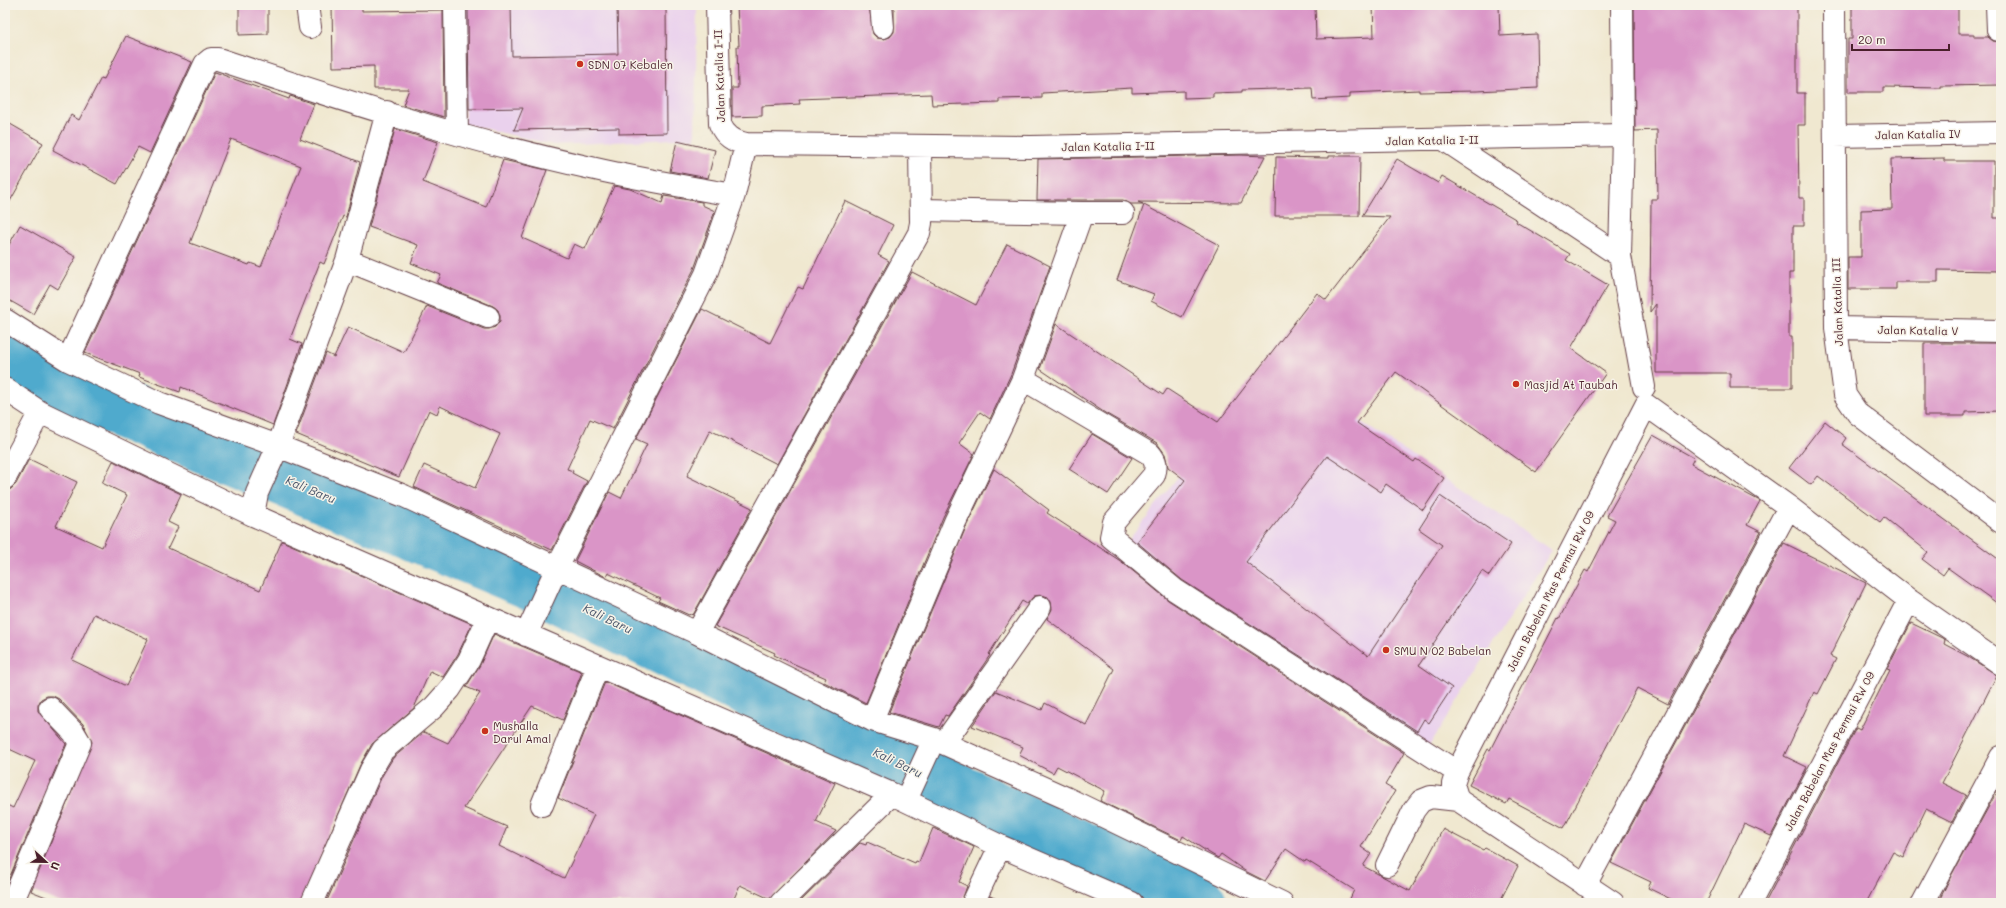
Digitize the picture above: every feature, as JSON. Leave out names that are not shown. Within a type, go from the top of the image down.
[{"type":"street","points":[[307,5],[310,27]]},
{"type":"street","points":[[455,5],[458,134]]},
{"type":"street","name":"Jalan Katalia I-II","points":[[717,5],[720,124],[722,131],[731,139],[746,144],[1031,147],[1445,140],[1623,135]]},
{"type":"street","points":[[881,5],[883,27]]},
{"type":"street","points":[[1622,5],[1623,135],[1620,256],[1644,387]]},
{"type":"street","name":"Jalan Katalia III","points":[[1834,5],[1836,328],[1845,395],[1858,414],[2001,522]]},
{"type":"street","points":[[1997,5],[1998,30]]},
{"type":"street","points":[[68,360],[208,61],[211,59],[218,59],[310,90],[458,134],[590,168],[734,195]]},
{"type":"street","points":[[253,515],[257,493],[278,448],[346,260],[387,112]]},
{"type":"street","name":"Jalan Katalia IV","points":[[1835,136],[2001,132]]},
{"type":"street","points":[[1445,140],[1620,256]]},
{"type":"street","points":[[526,635],[556,570],[706,274],[734,195],[746,144]]},
{"type":"street","points":[[697,633],[919,233],[921,210],[920,146]]},
{"type":"street","points":[[921,210],[1082,213],[1123,212]]},
{"type":"street","points":[[872,720],[955,522],[1023,379],[1082,213]]},
{"type":"street","points":[[346,260],[488,316]]},
{"type":"street","points":[[5,320],[68,360],[159,403],[404,496],[556,570],[697,633],[872,720],[936,743],[1066,798],[1282,903]]},
{"type":"street","name":"Jalan Katalia V","points":[[1836,328],[2001,331]]},
{"type":"street","points":[[1023,379],[1150,454],[1155,460],[1156,466],[1154,475],[1114,522],[1111,536],[1175,590],[1457,772]]},
{"type":"street","points":[[5,389],[40,412],[253,515],[901,797],[1000,846],[1132,903]]},
{"type":"street","name":"Jalan Babelan Mas Permai RW 09","points":[[1458,800],[1453,784],[1457,772],[1646,405],[1789,507],[1909,600],[2001,664]]},
{"type":"street","points":[[5,478],[40,412]]},
{"type":"street","points":[[1585,885],[1789,507]]},
{"type":"street","name":"Jalan Babelan Mas Permai RW 09","points":[[1750,903],[1909,600]]},
{"type":"street","points":[[781,903],[901,797],[936,743],[1040,607]]},
{"type":"street","points":[[312,903],[371,770],[383,750],[434,707],[450,689],[469,660],[488,618]]},
{"type":"street","points":[[542,805],[598,666]]},
{"type":"street","points":[[12,903],[80,743],[74,733],[50,708]]},
{"type":"street","points":[[1923,903],[2001,757]]},
{"type":"street","points":[[1386,865],[1414,810],[1421,801],[1431,797],[1458,800],[1613,903]]},
{"type":"street","points":[[973,903],[1000,846]]},
{"type":"shaded area","name":"SDN 07 Kebalen","points":[[461,5],[697,5],[695,138],[554,145],[465,124]]},
{"type":"shaded area","name":"SMU N 02 Babelan","points":[[1269,360],[1552,550],[1426,751],[1128,541]]},
{"type":"building","points":[[239,5],[268,5],[268,34],[239,35]]},
{"type":"building","points":[[332,5],[362,5],[362,11],[443,10],[444,117],[403,105],[409,89],[374,89],[374,66],[333,67]]},
{"type":"building","points":[[468,5],[511,5],[512,56],[618,54],[617,5],[666,5],[667,133],[619,134],[619,128],[514,130],[523,108],[469,109]]},
{"type":"building","points":[[737,5],[869,5],[873,34],[877,38],[884,39],[890,37],[894,32],[894,5],[1315,5],[1316,39],[1374,37],[1373,5],[1499,5],[1500,36],[1537,34],[1538,88],[1477,91],[1419,92],[1419,90],[1350,93],[1350,98],[1313,100],[1312,88],[1242,90],[1242,92],[1213,93],[1213,97],[1184,98],[1184,91],[1132,93],[1132,88],[1042,93],[1042,98],[999,99],[999,103],[932,105],[931,94],[799,99],[800,104],[762,106],[762,116],[732,117],[732,88],[738,88],[737,46],[739,46]]},
{"type":"building","points":[[1634,5],[1797,5],[1797,93],[1805,93],[1805,125],[1798,125],[1799,198],[1804,198],[1804,226],[1793,226],[1793,273],[1789,273],[1789,337],[1792,337],[1792,388],[1730,388],[1730,373],[1656,373],[1656,304],[1650,312],[1651,199],[1658,199],[1657,130],[1635,131]]},
{"type":"building","points":[[1852,5],[1958,5],[1958,34],[1974,34],[1974,37],[1988,37],[1993,41],[2001,42],[2001,85],[1941,86],[1941,88],[1883,87],[1883,92],[1848,92],[1848,39],[1852,39]]},
{"type":"building","points":[[126,36],[192,62],[150,153],[138,147],[117,184],[53,150],[71,115],[79,120],[101,78],[104,79]]},
{"type":"building","points":[[215,72],[289,99],[290,96],[314,104],[300,139],[360,162],[346,217],[343,216],[324,264],[320,262],[290,339],[302,344],[273,425],[181,387],[180,392],[139,377],[140,374],[85,353]],"holes":[[[231,139],[301,166],[261,267],[250,263],[249,265],[190,243]]]},
{"type":"building","points":[[5,121],[43,143],[5,210]]},
{"type":"building","points":[[395,129],[438,142],[423,182],[486,207],[503,160],[547,170],[522,238],[567,258],[574,244],[585,249],[614,186],[630,189],[662,203],[664,196],[702,202],[702,205],[715,211],[694,269],[613,429],[590,419],[567,469],[573,471],[572,473],[587,481],[552,550],[414,487],[424,465],[475,488],[500,434],[440,406],[437,414],[429,410],[399,477],[296,434],[326,353],[334,357],[348,327],[404,352],[427,306],[484,329],[495,327],[500,321],[498,310],[493,306],[437,283],[441,275],[411,263],[418,245],[369,227]]},
{"type":"building","points":[[677,141],[715,150],[708,178],[670,171]]},
{"type":"building","points":[[1241,155],[1265,156],[1241,203],[1138,202],[1143,204],[1131,204],[1123,200],[1037,200],[1038,159]]},
{"type":"building","points":[[1329,156],[1360,156],[1359,216],[1275,216],[1276,157],[1329,158]]},
{"type":"building","points":[[1944,158],[1944,161],[1994,161],[1994,218],[2001,218],[2001,271],[1938,270],[1938,282],[1896,282],[1896,289],[1848,289],[1848,257],[1861,257],[1861,210],[1892,209],[1891,159]]},
{"type":"building","points":[[1397,159],[1438,183],[1442,176],[1517,220],[1516,222],[1570,254],[1566,260],[1608,285],[1571,348],[1606,373],[1536,472],[1396,372],[1357,423],[1414,462],[1416,459],[1444,478],[1423,510],[1386,484],[1381,492],[1327,456],[1246,562],[1368,656],[1442,545],[1419,529],[1440,496],[1511,544],[1489,576],[1482,571],[1419,665],[1452,688],[1429,723],[1424,719],[1417,731],[1182,580],[1137,542],[1185,480],[1168,467],[1165,454],[1157,443],[1105,413],[1040,369],[1056,324],[1163,395],[1167,389],[1218,422],[1317,293],[1326,300],[1390,217],[1362,216]]},
{"type":"building","points":[[845,201],[893,225],[878,255],[889,261],[777,464],[710,430],[687,476],[752,508],[693,615],[689,615],[658,601],[660,598],[608,573],[606,577],[575,561],[609,492],[621,498],[647,444],[636,439],[702,309],[770,343],[798,287],[803,289]]},
{"type":"building","points":[[1144,205],[1219,245],[1182,317],[1151,301],[1154,294],[1117,280]]},
{"type":"building","points":[[20,225],[76,257],[58,289],[50,284],[33,314],[5,298],[5,252]]},
{"type":"building","points":[[1007,244],[1050,266],[1011,374],[990,419],[980,412],[959,443],[974,454],[943,517],[866,703],[824,682],[826,678],[774,655],[775,653],[715,626],[912,272],[976,305]]},
{"type":"building","points":[[1924,343],[2001,343],[2001,411],[1965,412],[1965,416],[1924,416]]},
{"type":"building","points":[[1825,421],[1846,438],[1842,444],[2001,561],[2001,606],[1948,568],[1943,575],[1922,559],[1928,552],[1884,517],[1880,522],[1818,476],[1811,485],[1789,468]]},
{"type":"building","points":[[1092,434],[1132,458],[1108,494],[1069,469]]},
{"type":"building","points":[[1653,435],[1694,458],[1691,464],[1760,501],[1747,525],[1761,532],[1668,704],[1637,688],[1564,828],[1509,799],[1506,804],[1469,785],[1488,749],[1490,750],[1558,618],[1559,619],[1585,570],[1588,572],[1615,520],[1607,516]]},
{"type":"building","points":[[29,459],[77,482],[56,526],[102,547],[127,495],[102,483],[113,461],[181,494],[168,522],[178,527],[168,548],[260,590],[282,541],[472,624],[458,654],[443,677],[430,671],[414,708],[372,744],[360,765],[300,903],[61,903],[31,891],[92,742],[83,724],[59,699],[53,696],[47,696],[41,699],[38,705],[38,711],[66,744],[8,881],[5,880],[5,804],[13,808],[35,761],[5,747],[5,491],[11,489],[16,484]],"holes":[[[94,614],[148,639],[126,686],[72,660]]]},
{"type":"building","points":[[994,469],[1049,510],[1047,513],[1122,562],[1168,600],[1404,753],[1385,785],[1395,791],[1361,847],[1371,854],[1363,866],[1410,891],[1443,829],[1483,850],[1485,848],[1518,866],[1499,903],[1348,903],[1354,890],[1306,860],[1305,862],[1286,849],[1265,881],[1245,871],[1221,854],[1218,858],[1183,836],[1181,840],[1100,801],[1105,791],[1057,766],[1053,773],[1019,755],[1023,747],[972,726],[996,691],[1042,710],[1045,703],[1086,725],[1114,669],[1047,619],[1052,609],[1051,602],[1048,597],[1042,595],[1034,596],[1027,604],[1022,601],[989,654],[990,655],[948,716],[945,715],[939,727],[889,712],[966,527]]},
{"type":"building","points":[[1784,543],[1866,583],[1830,656],[1836,659],[1818,694],[1814,692],[1784,756],[1807,767],[1771,836],[1744,824],[1706,903],[1679,903],[1648,888],[1651,882],[1611,863]]},
{"type":"building","points":[[1911,623],[1942,638],[1945,640],[1944,644],[1967,656],[1997,675],[1942,783],[1966,795],[1952,822],[1926,809],[1903,857],[1893,852],[1866,903],[1765,903],[1856,728],[1860,730],[1890,670],[1887,669]]},
{"type":"building","points":[[494,634],[582,672],[563,720],[532,706],[464,808],[507,827],[499,846],[564,878],[594,815],[558,798],[605,682],[835,783],[816,822],[836,831],[770,899],[740,885],[732,903],[326,903],[382,776],[393,758],[424,732],[448,743],[480,693],[466,687],[480,665]]},
{"type":"building","points":[[2001,784],[2001,903],[1938,903],[1951,876]]},
{"type":"building","points":[[933,828],[974,847],[959,882],[967,886],[961,903],[799,903],[860,843],[866,845],[867,842],[915,863],[916,861],[919,862]]},
{"type":"building","points":[[990,896],[1006,903],[987,903]]},
{"type":"waterway","name":"Kali Baru","points":[[5,361],[534,582],[984,805],[1198,903]]},
{"type":"place","name":"SDN 07 Kebalen","points":[[580,64]]},
{"type":"place","name":"Masjid At Taubah","points":[[1516,384]]},
{"type":"place","name":"SMU N 02 Babelan","points":[[1386,650]]},
{"type":"place","name":"Mushalla Darul Amal","points":[[485,731]]}]
